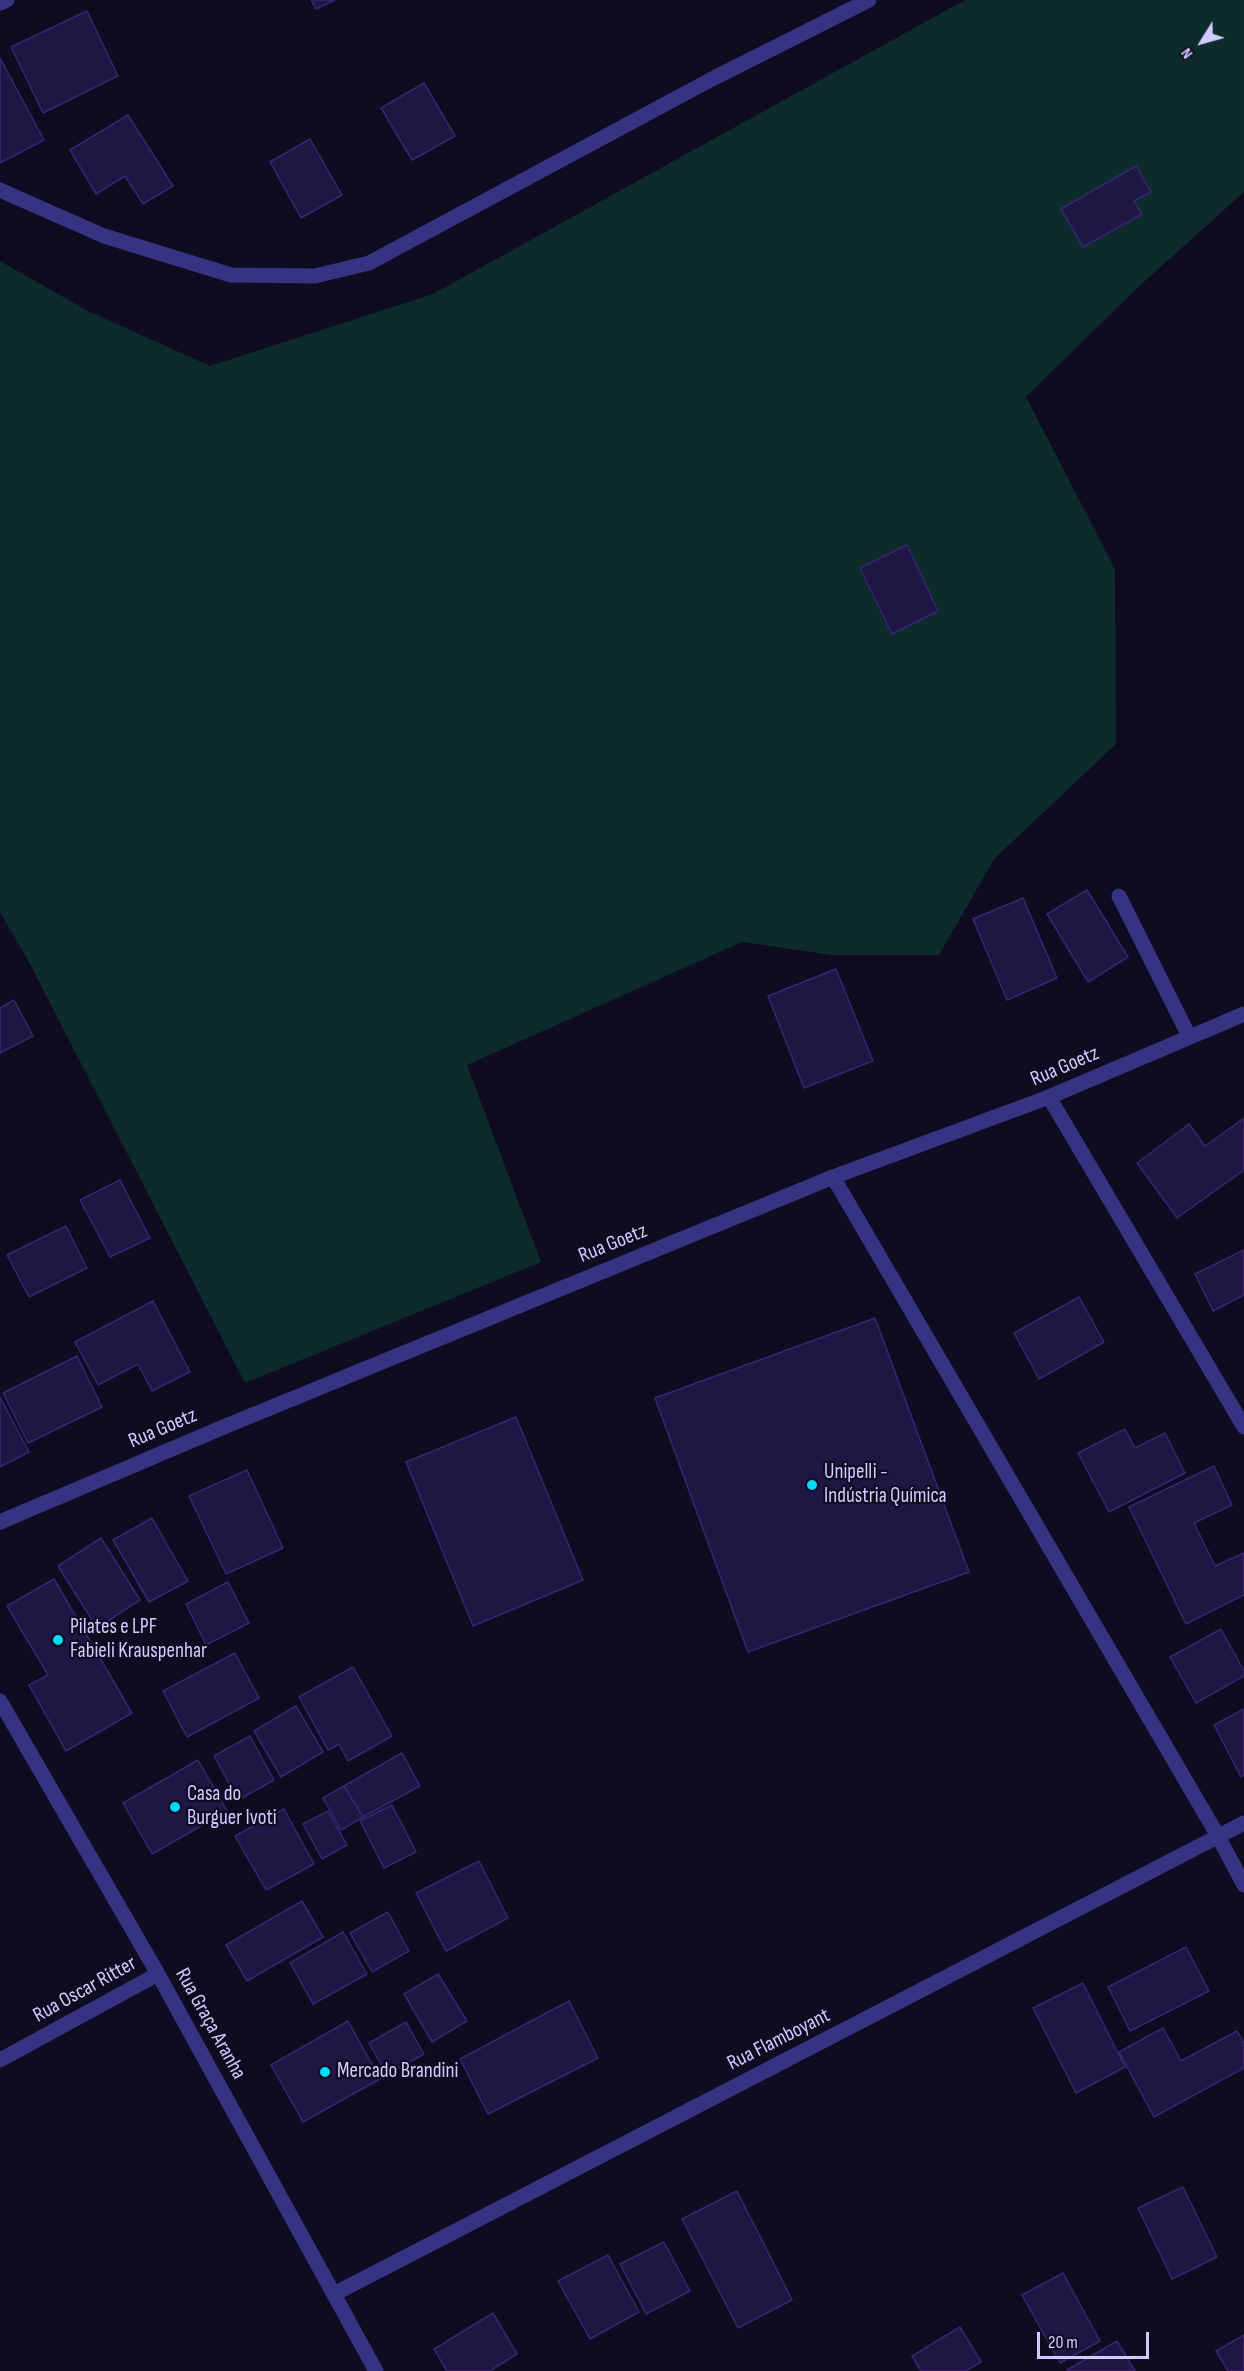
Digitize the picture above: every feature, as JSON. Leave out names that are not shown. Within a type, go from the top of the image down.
[{"type":"street","points":[[0,3],[6,0]]},
{"type":"street","points":[[0,190],[104,236],[231,275],[315,276],[369,263],[711,79],[869,0]]},
{"type":"street","points":[[1119,896],[1189,1036]]},
{"type":"street","name":"Rua Goetz","points":[[0,1522],[226,1426],[833,1177],[1049,1097],[1244,1014]]},
{"type":"street","points":[[1049,1097],[1244,1427]]},
{"type":"street","points":[[833,1177],[1218,1836],[1244,1885]]},
{"type":"street","name":"Rua Graça Aranha","points":[[0,1701],[158,1974],[376,2371]]},
{"type":"street","name":"Rua Flamboyant","points":[[334,2294],[1244,1822]]},
{"type":"street","name":"Rua Oscar Ritter","points":[[0,2060],[158,1974]]},
{"type":"green space","points":[[965,0],[1244,0],[1244,192],[1135,290],[1026,397],[1115,569],[1116,744],[994,859],[939,955],[832,955],[742,942],[467,1065],[541,1262],[245,1383],[30,964],[0,912],[0,261],[88,311],[210,366],[433,294]]},
{"type":"building","points":[[311,0],[335,0],[316,9]]},
{"type":"building","points":[[87,11],[118,76],[43,113],[11,47]]},
{"type":"building","points":[[0,58],[44,140],[0,163]]},
{"type":"building","points":[[424,83],[455,136],[412,160],[381,108]]},
{"type":"building","points":[[128,115],[173,186],[143,204],[125,176],[96,194],[70,150]]},
{"type":"building","points":[[310,139],[342,195],[301,218],[270,162]]},
{"type":"building","points":[[1136,166],[1151,192],[1134,201],[1142,214],[1083,247],[1061,209]]},
{"type":"building","points":[[907,545],[938,611],[892,634],[860,568]]},
{"type":"building","points":[[1087,890],[1128,957],[1088,982],[1047,914]]},
{"type":"building","points":[[1023,898],[1057,978],[1007,1000],[973,919]]},
{"type":"building","points":[[836,969],[873,1061],[804,1088],[768,996]]},
{"type":"building","points":[[14,1000],[33,1036],[0,1053],[0,1008]]},
{"type":"building","points":[[1244,1118],[1244,1170],[1177,1218],[1137,1163],[1189,1124],[1205,1146]]},
{"type":"building","points":[[120,1180],[150,1238],[110,1257],[80,1200]]},
{"type":"building","points":[[66,1226],[87,1268],[29,1297],[7,1255]]},
{"type":"building","points":[[1244,1250],[1244,1295],[1213,1311],[1195,1274]]},
{"type":"building","points":[[1079,1297],[1104,1342],[1039,1379],[1014,1333]]},
{"type":"building","points":[[153,1301],[190,1372],[152,1391],[138,1364],[98,1385],[75,1342]]},
{"type":"building","name":"Unipelli - Indústria Química","points":[[875,1318],[969,1572],[748,1652],[655,1398]]},
{"type":"building","points":[[77,1356],[102,1407],[28,1443],[3,1393]]},
{"type":"building","points":[[0,1397],[29,1452],[0,1467]]},
{"type":"building","points":[[516,1417],[583,1580],[473,1626],[406,1462]]},
{"type":"building","points":[[1125,1429],[1135,1448],[1165,1433],[1185,1473],[1109,1512],[1078,1453]]},
{"type":"building","points":[[1214,1466],[1232,1505],[1194,1523],[1215,1566],[1244,1553],[1244,1595],[1186,1624],[1129,1507]]},
{"type":"building","points":[[247,1470],[283,1548],[226,1574],[189,1496]]},
{"type":"building","points":[[152,1518],[188,1581],[149,1602],[113,1540]]},
{"type":"building","points":[[101,1538],[140,1600],[97,1628],[58,1566]]},
{"type":"building","name":"Pilates e LPF Fabieli Krauspenhar","points":[[54,1579],[132,1713],[66,1751],[29,1685],[48,1675],[7,1606]]},
{"type":"building","points":[[228,1582],[249,1623],[206,1645],[186,1604]]},
{"type":"building","points":[[1221,1629],[1244,1671],[1244,1676],[1196,1703],[1170,1657]]},
{"type":"building","points":[[235,1653],[259,1698],[187,1737],[163,1691]]},
{"type":"building","points":[[353,1667],[392,1736],[348,1761],[339,1744],[328,1750],[299,1697]]},
{"type":"building","points":[[296,1706],[323,1752],[281,1777],[254,1731]]},
{"type":"building","points":[[1244,1709],[1244,1775],[1241,1777],[1214,1725]]},
{"type":"building","points":[[250,1736],[274,1780],[238,1800],[214,1756]]},
{"type":"building","points":[[402,1753],[420,1786],[363,1817],[344,1786]]},
{"type":"building","name":"Casa do Burguer Ivoti","points":[[198,1760],[227,1811],[152,1854],[123,1803]]},
{"type":"building","points":[[344,1786],[363,1817],[341,1830],[323,1798]]},
{"type":"building","points":[[392,1805],[416,1852],[384,1868],[360,1821]]},
{"type":"building","points":[[284,1809],[314,1864],[266,1890],[235,1836]]},
{"type":"building","points":[[328,1811],[347,1845],[322,1859],[303,1824]]},
{"type":"building","points":[[479,1861],[508,1918],[446,1951],[416,1893]]},
{"type":"building","points":[[302,1901],[323,1937],[247,1981],[226,1945]]},
{"type":"building","points":[[388,1912],[409,1951],[372,1972],[350,1933]]},
{"type":"building","points":[[343,1932],[367,1974],[313,2004],[290,1963]]},
{"type":"building","points":[[1186,1947],[1209,1991],[1130,2031],[1108,1987]]},
{"type":"building","points":[[438,1974],[467,2021],[432,2042],[404,1994]]},
{"type":"building","points":[[1083,1983],[1125,2067],[1076,2093],[1033,2008]]},
{"type":"building","points":[[569,2001],[598,2058],[488,2114],[460,2059]]},
{"type":"building","name":"Mercado Brandini","points":[[348,2021],[380,2079],[303,2122],[271,2065]]},
{"type":"building","points":[[406,2022],[424,2054],[387,2075],[369,2043]]},
{"type":"building","points":[[1163,2028],[1181,2061],[1237,2031],[1244,2043],[1244,2068],[1154,2117],[1119,2052]]},
{"type":"building","points":[[1183,2187],[1217,2257],[1172,2279],[1138,2208]]},
{"type":"building","points":[[737,2191],[792,2300],[738,2328],[682,2219]]},
{"type":"building","points":[[664,2242],[690,2291],[646,2314],[620,2264]]},
{"type":"building","points":[[608,2255],[639,2312],[590,2339],[558,2281]]},
{"type":"building","points":[[1063,2273],[1100,2341],[1060,2363],[1022,2295]]},
{"type":"building","points":[[493,2313],[517,2354],[490,2371],[447,2371],[434,2349]]},
{"type":"building","points":[[960,2327],[981,2362],[966,2371],[921,2371],[912,2356]]},
{"type":"building","points":[[1244,2335],[1244,2371],[1228,2371],[1216,2351]]},
{"type":"building","points":[[1117,2341],[1135,2371],[1067,2371],[1067,2370]]},
{"type":"place","name":"Unipelli - Indústria Química","points":[[812,1485]]},
{"type":"place","name":"Pilates e LPF Fabieli Krauspenhar","points":[[58,1640]]},
{"type":"place","name":"Casa do Burguer Ivoti","points":[[175,1807]]},
{"type":"place","name":"Mercado Brandini","points":[[325,2072]]}]
